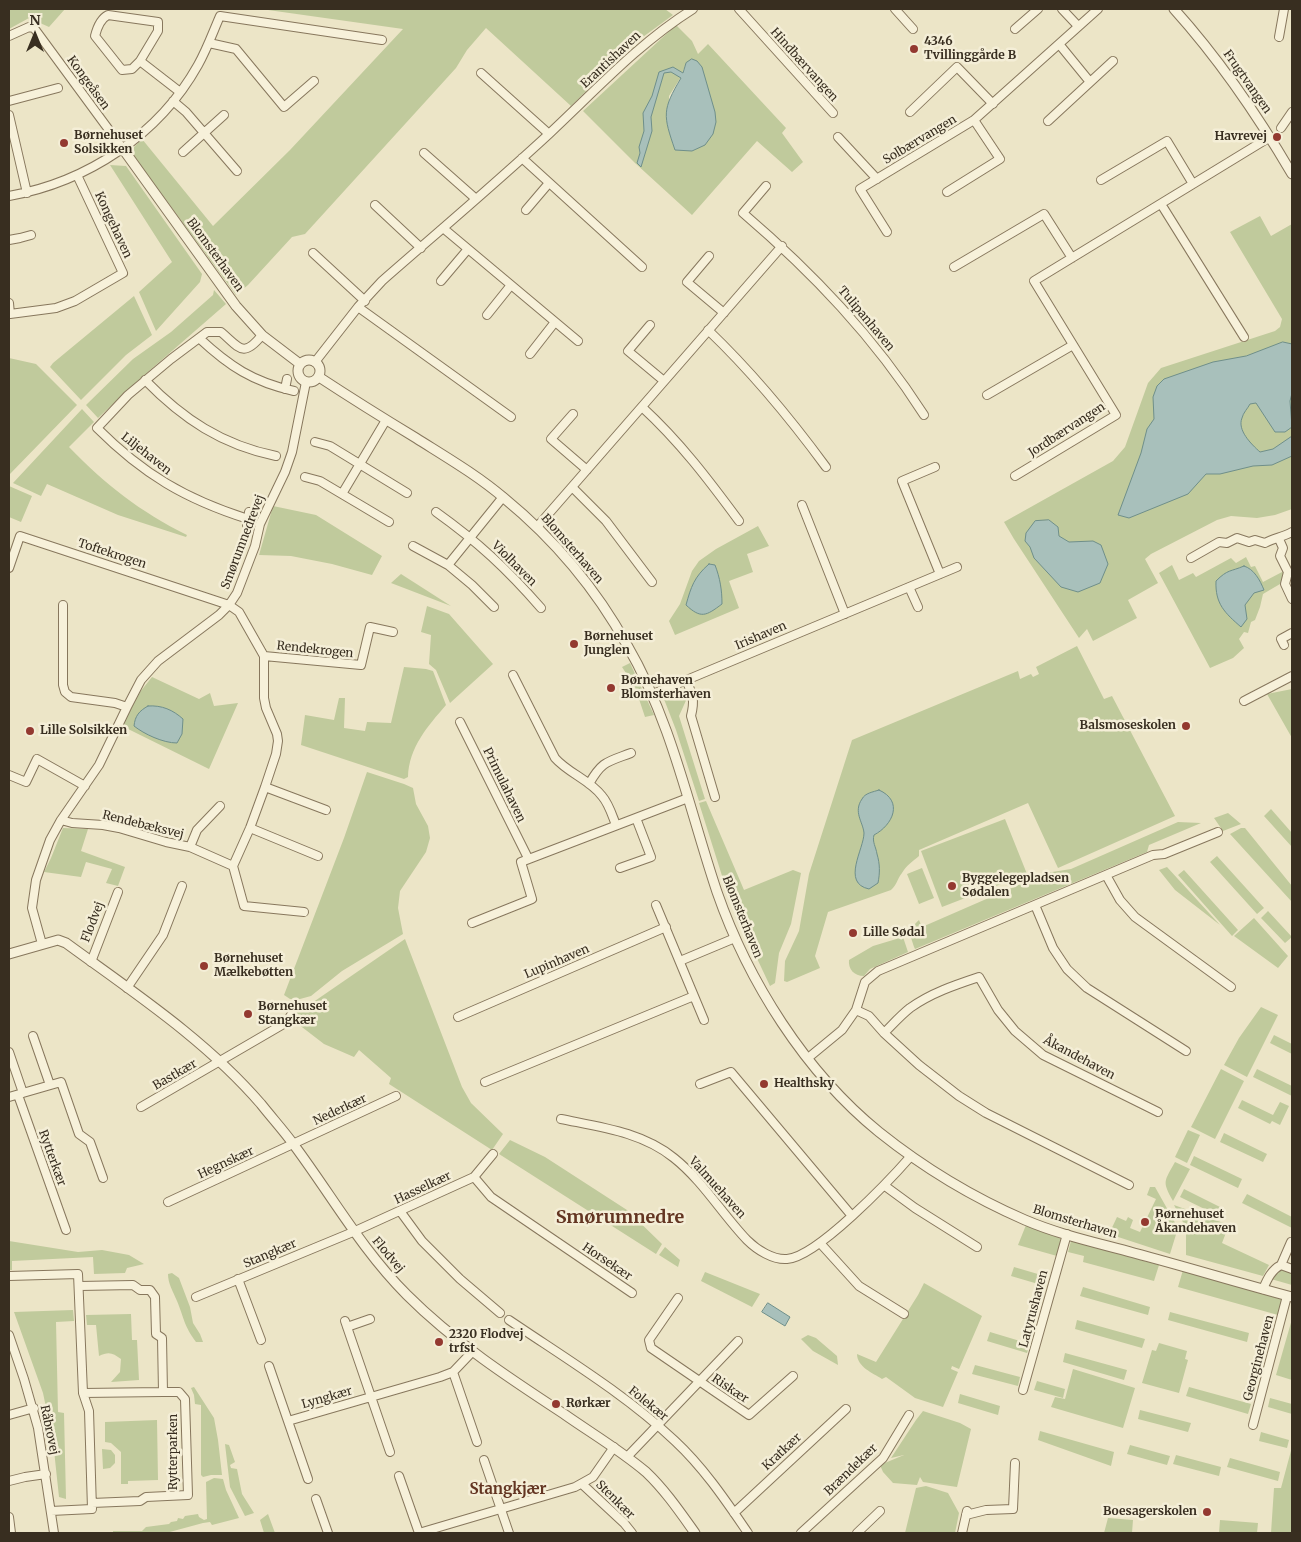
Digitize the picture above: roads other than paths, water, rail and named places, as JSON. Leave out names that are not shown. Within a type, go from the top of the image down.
[{"type":"street","name":"Erantishaven","points":[[316,362],[358,307],[382,281],[422,248],[549,134],[642,46],[693,9]]},
{"type":"street","name":"Hindbærvangen","points":[[739,9],[833,113]]},
{"type":"street","points":[[895,9],[913,29]]},
{"type":"street","points":[[1015,29],[1038,9]]},
{"type":"street","points":[[1062,9],[1078,26]]},
{"type":"street","name":"Solbærvangen","points":[[887,232],[860,189],[974,120],[1098,9]]},
{"type":"street","name":"Frugtvangen","points":[[1174,9],[1221,67],[1270,138],[1292,174]]},
{"type":"street","points":[[1279,36],[1284,9]]},
{"type":"street","points":[[108,15],[158,22],[158,31],[140,61],[132,69],[122,70],[95,36],[96,28],[104,17],[108,15]]},
{"type":"street","points":[[9,196],[26,193],[78,175],[123,149],[159,118],[180,92],[198,66],[220,16],[382,40]]},
{"type":"street","name":"Kongeåsen","points":[[9,36],[29,27],[34,28],[123,149]]},
{"type":"street","points":[[209,43],[236,49],[284,107],[314,81]]},
{"type":"street","points":[[1059,44],[1090,82]]},
{"type":"street","points":[[140,61],[180,92]]},
{"type":"street","points":[[1048,121],[1112,62]]},
{"type":"street","points":[[910,112],[957,67],[993,104]]},
{"type":"street","points":[[481,73],[549,134]]},
{"type":"street","points":[[9,100],[58,88]]},
{"type":"street","points":[[173,101],[186,112],[237,171]]},
{"type":"street","points":[[1281,128],[1292,112]]},
{"type":"street","points":[[9,115],[26,193]]},
{"type":"street","points":[[183,152],[224,115]]},
{"type":"street","name":"Solbærvangen","points":[[947,192],[1000,159],[974,120]]},
{"type":"street","name":"Solbærvangen","points":[[838,137],[877,179]]},
{"type":"street","name":"Jordbærvangen","points":[[1015,476],[1116,415],[1034,281],[1270,138]]},
{"type":"street","points":[[1101,180],[1167,140],[1193,184]]},
{"type":"street","name":"Blomsterhaven","points":[[123,149],[236,306],[262,335],[300,364]]},
{"type":"street","points":[[424,153],[476,199]]},
{"type":"street","points":[[522,158],[642,267]]},
{"type":"street","name":"Kongehaven","points":[[9,303],[10,314],[56,308],[75,301],[123,273],[78,175]]},
{"type":"street","points":[[526,210],[549,183]]},
{"type":"street","name":"Tulipanhaven","points":[[766,186],[743,213],[782,246],[830,294],[910,392],[924,415]]},
{"type":"street","points":[[1161,204],[1244,337]]},
{"type":"street","points":[[375,205],[422,248]]},
{"type":"street","points":[[954,267],[1044,214],[1072,258]]},
{"type":"street","points":[[443,228],[578,341]]},
{"type":"street","points":[[9,240],[31,234]]},
{"type":"street","points":[[537,527],[782,246]]},
{"type":"street","points":[[441,281],[468,249]]},
{"type":"street","points":[[313,253],[365,301]]},
{"type":"street","points":[[709,256],[687,282],[724,313]]},
{"type":"street","points":[[487,315],[511,285]]},
{"type":"street","points":[[358,307],[511,417]]},
{"type":"street","points":[[530,354],[555,322]]},
{"type":"street","points":[[650,325],[628,351],[664,381]]},
{"type":"street","points":[[708,330],[739,360],[787,415],[826,467]]},
{"type":"street","name":"Liljehaven","points":[[248,518],[219,510],[166,484],[126,455],[97,428],[145,380],[207,332],[217,331],[224,334],[236,346],[243,348],[250,347],[262,335]]},
{"type":"street","points":[[199,338],[220,358],[235,368],[260,380],[294,391]]},
{"type":"street","points":[[987,395],[1073,345]]},
{"type":"street","points":[[306,360],[316,362],[321,371],[319,378],[314,382],[306,382],[298,375],[300,364],[306,360]]},
{"type":"street","name":"Blomsterhaven","points":[[319,378],[464,468],[503,496],[537,527],[569,562],[605,608],[627,643],[653,694],[669,734],[717,893],[735,938],[772,1008],[808,1058],[846,1102],[876,1130],[911,1156],[974,1196],[1025,1220],[1067,1234],[1290,1297]]},
{"type":"street","points":[[285,389],[287,379]]},
{"type":"street","points":[[145,380],[165,400],[212,434],[238,445],[276,455]]},
{"type":"street","name":"Smørumnedrevej","points":[[42,944],[33,915],[33,898],[43,859],[61,820],[99,765],[142,680],[158,661],[219,615],[229,605],[239,589],[253,552],[262,518],[290,458],[306,382]]},
{"type":"street","points":[[642,407],[669,432],[739,521]]},
{"type":"street","points":[[573,414],[551,439],[587,470]]},
{"type":"street","points":[[342,494],[386,420]]},
{"type":"street","points":[[315,442],[330,446],[407,493]]},
{"type":"street","points":[[935,467],[902,481],[940,574]]},
{"type":"street","points":[[305,477],[320,481],[389,522]]},
{"type":"street","points":[[572,487],[606,522],[652,582]]},
{"type":"street","points":[[448,565],[503,496]]},
{"type":"street","points":[[802,505],[845,614]]},
{"type":"street","name":"Violhaven","points":[[436,512],[471,537],[502,565],[541,608]]},
{"type":"street","points":[[1191,558],[1219,542],[1227,543],[1238,538],[1249,542],[1255,540],[1265,543],[1292,532]]},
{"type":"street","name":"Toftekrogen","points":[[9,568],[20,536],[229,605]]},
{"type":"street","points":[[1278,539],[1283,548],[1280,556],[1288,572],[1285,584],[1292,599]]},
{"type":"street","points":[[413,546],[448,565],[472,584],[494,607]]},
{"type":"street","name":"Irishaven","points":[[653,694],[957,567]]},
{"type":"street","points":[[909,587],[918,607]]},
{"type":"street","points":[[63,605],[63,685],[65,692],[71,697],[115,703],[127,707]]},
{"type":"street","points":[[229,605],[239,612],[264,656],[264,698],[278,741],[276,754],[250,828],[233,866],[244,906],[304,912]]},
{"type":"street","name":"Rendekrogen","points":[[264,656],[361,665],[370,627],[393,632]]},
{"type":"street","points":[[1284,645],[1281,639],[1292,633]]},
{"type":"street","points":[[513,674],[554,758],[563,767],[600,794],[607,803],[616,825]]},
{"type":"street","points":[[1244,701],[1292,676]]},
{"type":"street","points":[[686,680],[693,696],[694,704],[691,716],[715,797]]},
{"type":"street","name":"Primulahaven","points":[[460,722],[528,858]]},
{"type":"street","points":[[588,784],[598,768],[607,762],[631,753]]},
{"type":"street","points":[[9,775],[26,782],[37,759],[84,786]]},
{"type":"street","points":[[264,787],[326,810]]},
{"type":"street","points":[[472,922],[532,899],[521,862],[688,798]]},
{"type":"street","name":"Rendebæksvej","points":[[190,847],[196,830],[220,806]]},
{"type":"street","points":[[620,868],[651,857],[636,818]]},
{"type":"street","name":"Rendebæksvej","points":[[61,820],[119,828],[190,847],[233,866]]},
{"type":"street","points":[[250,828],[318,856]]},
{"type":"street","points":[[808,1058],[842,1030],[856,1010],[865,982],[878,971],[1153,855],[1164,854],[1218,832]]},
{"type":"street","points":[[1106,875],[1120,900],[1135,917],[1231,987]]},
{"type":"street","points":[[127,988],[163,935],[182,886]]},
{"type":"street","name":"Flodvej","points":[[92,962],[118,892]]},
{"type":"street","points":[[656,905],[704,1020]]},
{"type":"street","points":[[1035,905],[1053,948],[1067,969],[1087,988],[1186,1051]]},
{"type":"street","name":"Lupinhaven","points":[[458,1017],[666,927]]},
{"type":"street","points":[[680,961],[735,938]]},
{"type":"street","name":"Flodvej","points":[[42,944],[58,940],[66,943],[182,1030],[219,1063],[259,1102],[294,1144],[353,1232],[377,1263],[407,1295],[450,1336],[627,1457],[665,1492],[695,1533]]},
{"type":"street","points":[[9,954],[42,944]]},
{"type":"street","name":"Åkandehaven","points":[[884,1032],[909,1009],[927,997],[979,977],[998,1010],[1015,1031],[1044,1055],[1158,1112]]},
{"type":"street","points":[[485,1082],[694,996]]},
{"type":"street","points":[[856,1010],[870,1016],[884,1032],[930,1074],[986,1113],[1129,1185]]},
{"type":"street","name":"Bastkær","points":[[142,1107],[287,1022],[291,1015]]},
{"type":"street","points":[[33,1036],[50,1085]]},
{"type":"street","name":"Rytterkær","points":[[9,1052],[20,1094],[66,1230]]},
{"type":"street","points":[[700,1084],[731,1072],[852,1216]]},
{"type":"street","points":[[9,1097],[61,1082],[79,1134],[90,1142],[103,1178]]},
{"type":"street","name":"Nederkær","points":[[294,1144],[396,1096]]},
{"type":"street","name":"Valmuehaven","points":[[560,1120],[608,1128],[634,1135],[674,1157],[693,1176],[746,1238],[762,1251],[785,1260],[797,1258],[820,1243],[885,1186],[911,1156]]},
{"type":"street","name":"Hegnskær","points":[[168,1202],[294,1144]]},
{"type":"street","name":"Hasselkær","points":[[353,1232],[474,1177],[493,1154]]},
{"type":"street","name":"Horsekær","points":[[474,1177],[491,1197],[632,1293]]},
{"type":"street","points":[[885,1186],[915,1208],[977,1247]]},
{"type":"street","points":[[400,1211],[429,1247],[460,1279],[500,1313]]},
{"type":"street","name":"Stangkær","points":[[196,1297],[353,1232]]},
{"type":"street","name":"Latyrushaven","points":[[1024,1390],[1067,1234]]},
{"type":"street","points":[[1263,1289],[1272,1272],[1280,1265],[1291,1242]]},
{"type":"street","points":[[820,1243],[859,1286],[904,1314]]},
{"type":"street","points":[[1280,1265],[1292,1269]]},
{"type":"street","points":[[9,1276],[78,1274],[83,1393],[89,1411],[92,1502]]},
{"type":"street","points":[[238,1279],[261,1340]]},
{"type":"street","points":[[80,1286],[133,1285],[140,1290],[150,1290],[155,1297],[156,1334],[162,1338],[163,1392]]},
{"type":"street","name":"Georginehaven","points":[[1253,1425],[1290,1297]]},
{"type":"street","name":"Riskær","points":[[678,1298],[649,1340],[651,1348],[749,1415],[793,1376]]},
{"type":"street","name":"Lyngkær","points":[[370,1319],[346,1324],[390,1452]]},
{"type":"street","name":"Folekær","points":[[509,1320],[628,1401],[676,1441],[698,1464],[748,1533]]},
{"type":"street","name":"Råbrovej","points":[[9,1335],[34,1408],[54,1533]]},
{"type":"street","name":"Riskær","points":[[627,1457],[738,1341]]},
{"type":"street","name":"Lyngkær","points":[[288,1420],[453,1372],[473,1351]]},
{"type":"street","name":"Lyngkær","points":[[269,1366],[308,1479]]},
{"type":"street","points":[[453,1372],[477,1442]]},
{"type":"street","name":"Rytterparken","points":[[51,1511],[92,1509],[92,1502],[140,1501],[146,1497],[188,1495],[185,1399],[179,1392],[83,1393]]},
{"type":"street","points":[[9,1415],[34,1408]]},
{"type":"street","name":"Kratkær","points":[[734,1512],[846,1408]]},
{"type":"street","name":"Brændekær","points":[[805,1532],[883,1458],[909,1415]]},
{"type":"street","points":[[399,1476],[419,1533],[501,1510],[582,1484],[592,1477],[614,1447]]},
{"type":"street","points":[[484,1460],[509,1533]]},
{"type":"street","points":[[962,1533],[967,1512],[1013,1509],[1014,1463]]},
{"type":"street","points":[[9,1481],[46,1474]]},
{"type":"street","name":"Stenkær","points":[[582,1484],[624,1523],[632,1533]]},
{"type":"street","points":[[316,1499],[328,1533]]},
{"type":"street","points":[[856,1533],[880,1511]]},
{"type":"street","points":[[9,1517],[11,1533]]},
{"type":"water","points":[[692,59],[697,61],[702,67],[715,112],[716,122],[713,134],[705,145],[692,151],[675,150],[668,128],[666,113],[670,98],[681,78],[671,72],[664,73],[651,117],[652,131],[641,167],[637,163],[644,131],[643,113],[652,96],[659,72],[673,67],[683,73],[686,63]]},
{"type":"water","points":[[1283,342],[1292,344],[1292,393],[1290,401],[1292,427],[1285,432],[1275,432],[1256,403],[1250,404],[1243,414],[1241,427],[1260,452],[1273,449],[1292,436],[1292,456],[1272,465],[1253,466],[1220,474],[1206,474],[1188,494],[1129,518],[1118,515],[1141,453],[1147,429],[1154,419],[1153,397],[1157,386],[1164,379],[1213,362],[1246,356]]},
{"type":"water","points":[[1049,520],[1058,527],[1059,536],[1069,542],[1093,541],[1101,545],[1108,564],[1100,583],[1078,592],[1061,587],[1034,558],[1030,547],[1025,541],[1026,533],[1035,521]]},
{"type":"water","points":[[709,564],[715,565],[717,570],[722,604],[708,613],[700,614],[686,605],[694,583]]},
{"type":"water","points":[[1244,566],[1254,572],[1264,590],[1254,593],[1245,605],[1247,619],[1241,627],[1230,617],[1219,602],[1216,581],[1226,573]]},
{"type":"water","points":[[148,706],[158,706],[167,709],[183,719],[182,734],[177,743],[154,738],[134,726],[138,714]]},
{"type":"water","points":[[879,790],[891,800],[893,813],[891,819],[881,831],[874,835],[879,876],[878,883],[869,889],[861,886],[856,880],[855,873],[864,833],[858,808],[865,795]]},
{"type":"water","points":[[768,1303],[790,1317],[785,1326],[762,1312]]},
{"type":"place","name":"4346 Tvillinggårde B","points":[[914,49]]},
{"type":"place","name":"Havrevej","points":[[1277,137]]},
{"type":"place","name":"Børnehuset Solsikken","points":[[64,143]]},
{"type":"place","name":"Børnehuset Junglen","points":[[574,644]]},
{"type":"place","name":"Børnehaven Blomsterhaven","points":[[611,688]]},
{"type":"place","name":"Balsmoseskolen","points":[[1186,726]]},
{"type":"place","name":"Lille Solsikken","points":[[30,731]]},
{"type":"place","name":"Byggelegepladsen Sødalen","points":[[952,886]]},
{"type":"place","name":"Lille Sødal","points":[[853,933]]},
{"type":"place","name":"Børnehuset Mælkebøtten","points":[[204,966]]},
{"type":"place","name":"Børnehuset Stangkær","points":[[248,1014]]},
{"type":"place","name":"Healthsky","points":[[764,1084]]},
{"type":"place","name":"Børnehuset Åkandehaven","points":[[1145,1222]]},
{"type":"place","name":"2320 Flodvej trfst","points":[[439,1342]]},
{"type":"place","name":"Rørkær","points":[[556,1404]]},
{"type":"place","name":"Boesagerskolen","points":[[1207,1512]]},
{"type":"district","name":"Smørumnedre","points":[[620,1218]]},
{"type":"district","name":"Stangkjær","points":[[508,1490]]}]
